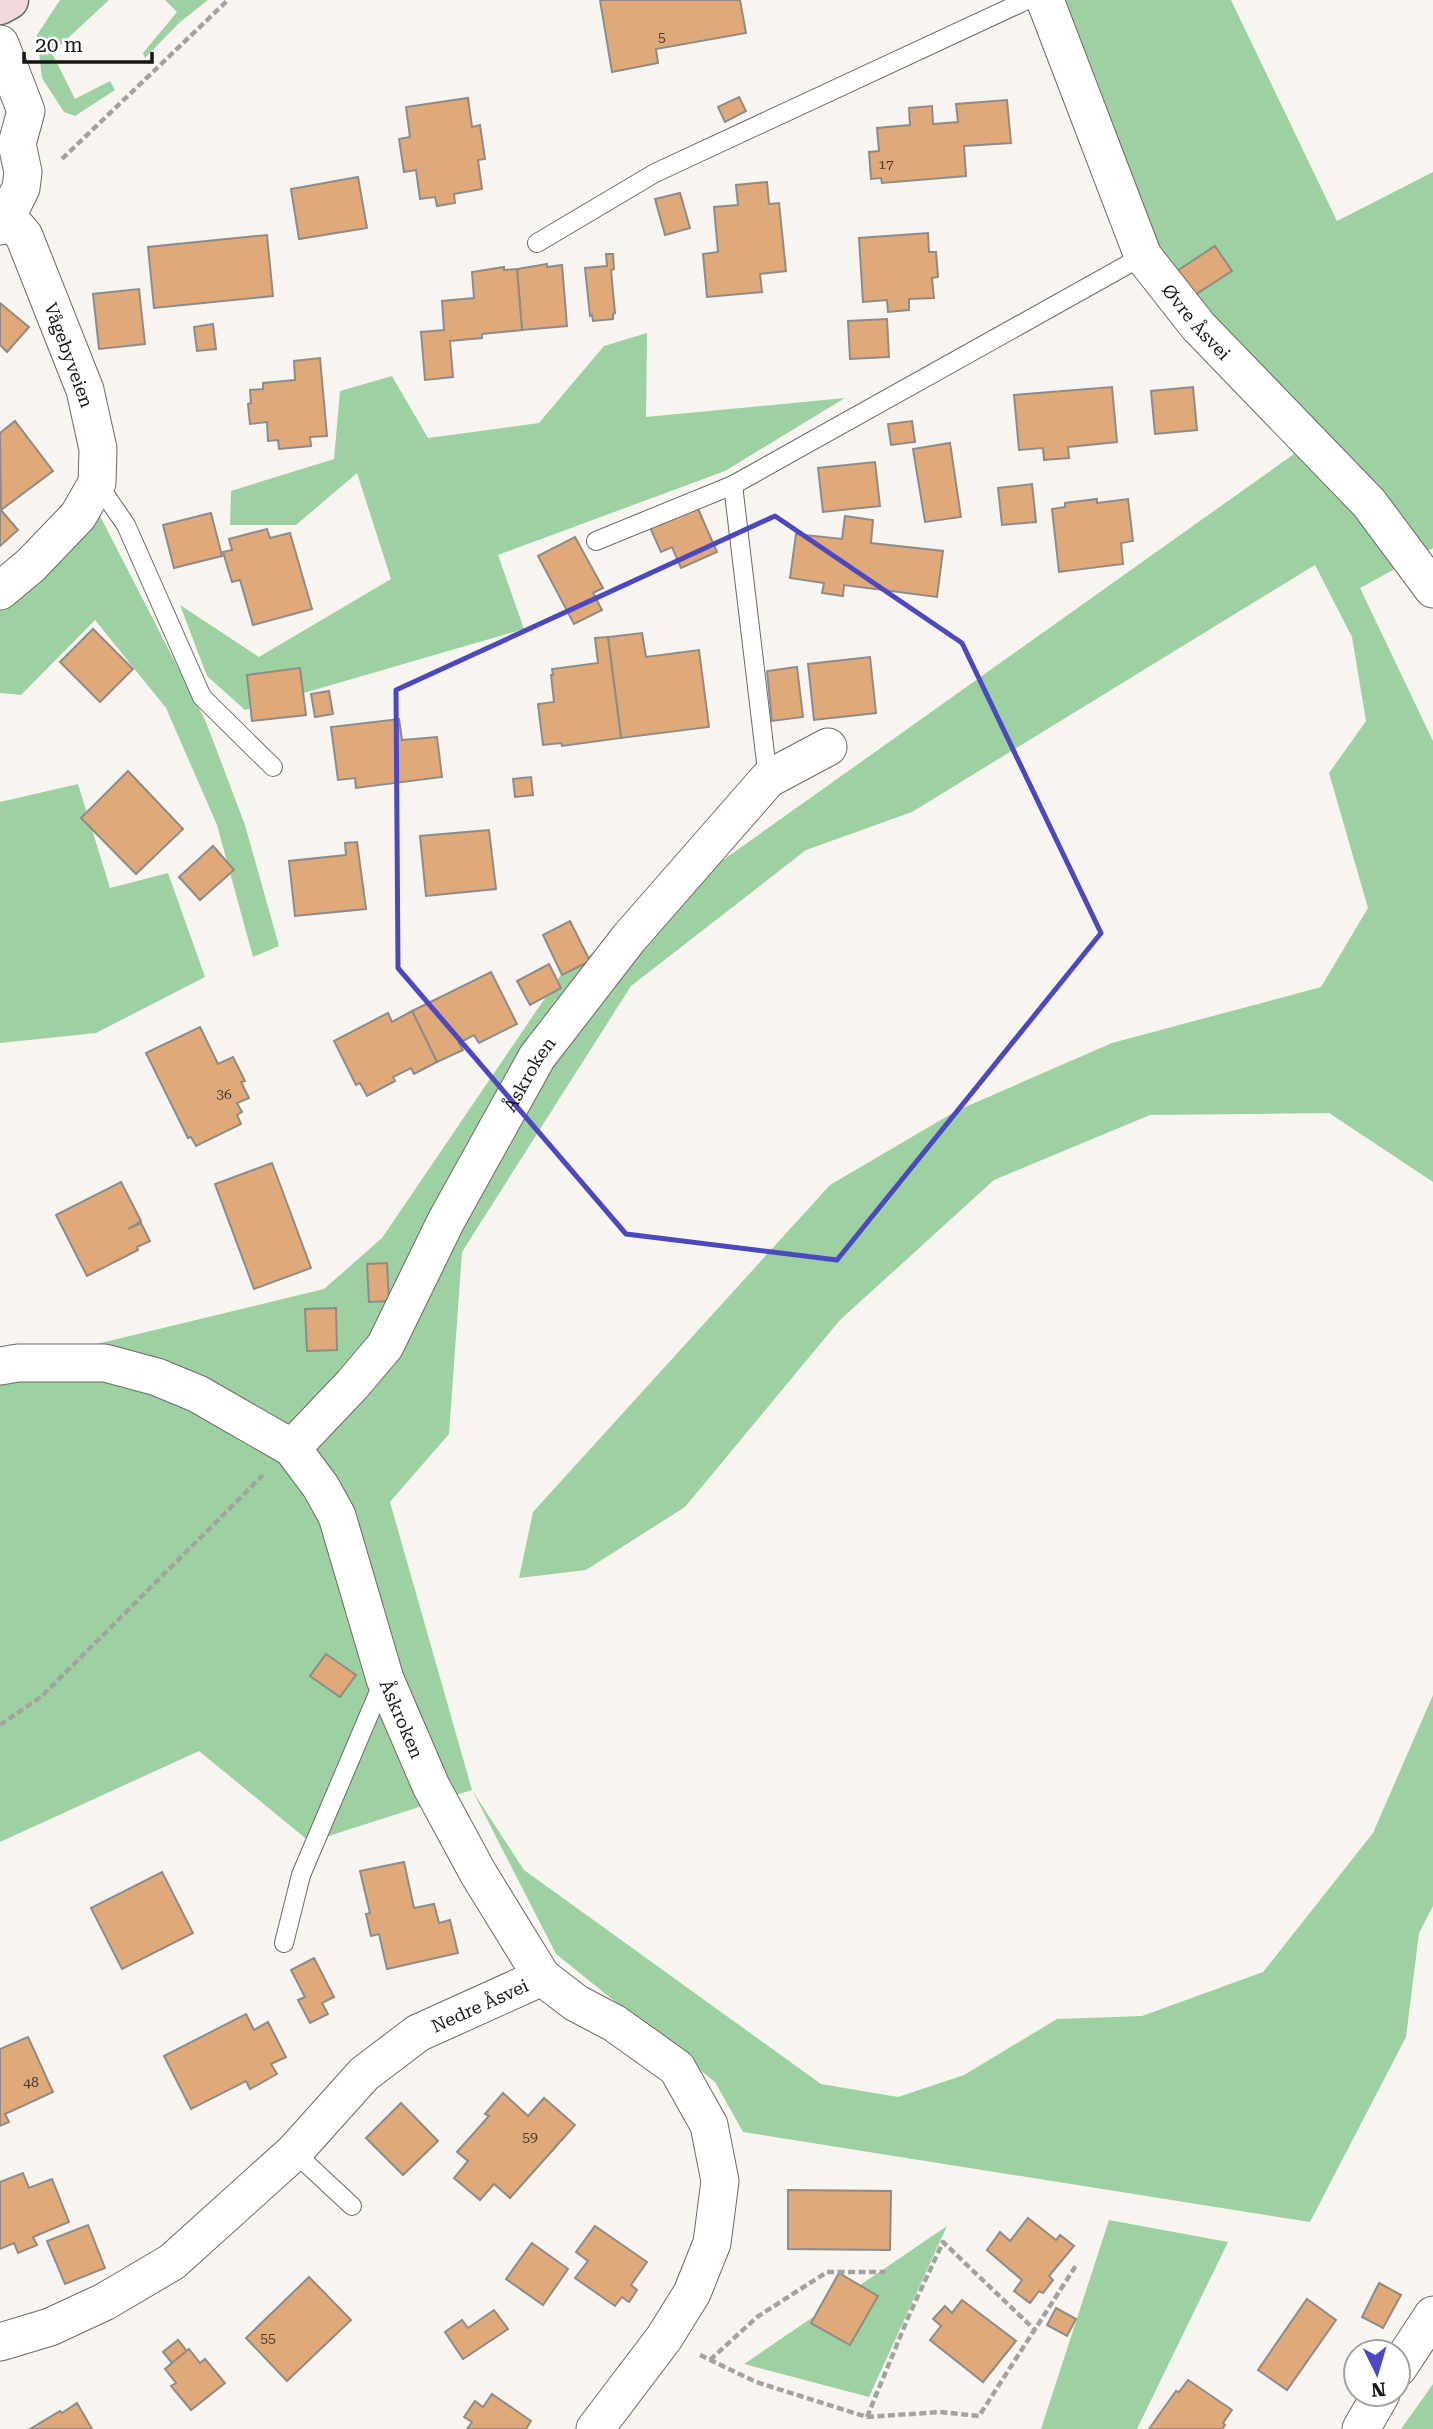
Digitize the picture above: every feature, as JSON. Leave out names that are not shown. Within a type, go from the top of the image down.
[{"type":"main road","points":[[0,5],[9,0]]},
{"type":"street","name":"Øvre Åsvei","points":[[1045,0],[1143,256],[1198,326],[1369,503],[1433,589]]},
{"type":"street","points":[[0,44],[26,111],[13,149],[21,188],[4,221]]},
{"type":"street","name":"Vågebyveien","points":[[0,591],[31,565],[78,516],[97,483],[98,449],[85,390],[24,236],[4,221]]},
{"type":"street","name":"Åskroken","points":[[292,1448],[385,1346],[446,1221],[537,1057],[629,938],[768,779],[828,747]]},
{"type":"street","name":"Åskroken","points":[[0,1366],[19,1363],[105,1363],[158,1377],[198,1394],[292,1448],[321,1487],[337,1516],[385,1679],[431,1786],[478,1873],[542,1977]]},
{"type":"street","name":"Nedre Åsvei","points":[[0,2342],[50,2327],[104,2302],[172,2262],[294,2152],[364,2074],[418,2033],[542,1977],[576,2003],[614,2023],[677,2068],[709,2125],[720,2181],[712,2243],[692,2293],[664,2338],[595,2429]]},
{"type":"street","points":[[1412,2347],[1433,2315]]},
{"type":"street","points":[[1361,2429],[1373,2408]]},
{"type":"lane","points":[[537,243],[655,173],[1027,0]]},
{"type":"lane","points":[[596,541],[733,485],[1143,256]]},
{"type":"lane","points":[[97,483],[126,525],[202,697],[273,767]]},
{"type":"lane","points":[[733,485],[768,779]]},
{"type":"lane","points":[[285,1943],[302,1875],[385,1679]]},
{"type":"lane","points":[[294,2152],[352,2206]]},
{"type":"path","points":[[13,149],[53,167],[228,0]]},
{"type":"path","points":[[0,1725],[42,1696],[292,1448]]},
{"type":"path","points":[[867,2417],[909,2314],[943,2242],[1035,2330]]},
{"type":"path","points":[[664,2338],[756,2382],[867,2417],[940,2412],[979,2416],[1077,2264]]},
{"type":"path","points":[[710,2360],[757,2317],[827,2272],[885,2272]]},
{"type":"highlighted area","points":[[775,516],[962,643],[1101,933],[837,1260],[626,1234],[398,968],[396,690]]},
{"type":"green space","points":[[60,0],[109,0],[52,53],[75,99],[110,81],[115,90],[75,116],[64,112],[42,78],[37,35]]},
{"type":"green space","points":[[165,0],[208,0],[179,23],[145,58],[143,53],[177,12]]},
{"type":"green space","points":[[1047,0],[1231,0],[1337,221],[1433,172],[1433,548],[1360,588],[1433,741],[1433,1182],[1329,1113],[1150,1115],[994,1180],[840,1320],[685,1507],[586,1570],[519,1578],[533,1512],[830,1185],[956,1111],[1112,1043],[1321,987],[1368,908],[1329,773],[1366,721],[1352,637],[1315,565],[912,812],[806,850],[631,986],[462,1252],[449,1434],[390,1502],[472,1790],[310,1842],[199,1751],[0,1842],[0,1372],[18,1363],[324,1289],[382,1238],[560,976],[1294,454],[1152,258]]},
{"type":"green space","points":[[647,333],[646,417],[845,398],[725,471],[498,555],[524,629],[245,710],[207,676],[180,605],[259,657],[391,579],[357,473],[296,525],[230,525],[231,491],[334,459],[340,391],[392,376],[428,438],[539,423],[604,346]]},
{"type":"green space","points":[[100,516],[206,722],[245,825],[279,946],[253,957],[217,825],[166,708],[95,620],[21,695],[0,693],[0,609]]},
{"type":"green space","points":[[78,784],[110,888],[168,873],[205,977],[96,1033],[0,1043],[0,802]]},
{"type":"green space","points":[[1433,1695],[1433,1906],[1419,1933],[1406,2037],[1310,2222],[743,2132],[715,2082],[556,1954],[472,1790],[524,1870],[821,2084],[898,2097],[964,2075],[1057,2019],[1142,2016],[1263,1972],[1373,1833]]},
{"type":"green space","points":[[1109,2220],[1228,2242],[1137,2429],[1041,2429]]},
{"type":"green space","points":[[947,2226],[869,2397],[744,2364]]},
{"type":"green space","points":[[1433,2384],[1433,2429],[1401,2429]]},
{"type":"building","points":[[600,0],[740,0],[746,33],[656,49],[658,63],[612,72]]},
{"type":"building","points":[[739,97],[746,111],[725,122],[718,107]]},
{"type":"building","points":[[468,98],[472,127],[480,125],[485,159],[478,160],[482,189],[454,194],[455,203],[437,206],[435,197],[420,199],[416,170],[404,172],[399,139],[410,137],[406,107]]},
{"type":"building","points":[[1007,100],[1011,143],[964,146],[966,176],[882,183],[881,178],[871,179],[869,152],[879,151],[877,128],[910,125],[909,108],[932,106],[933,124],[958,122],[956,104]]},
{"type":"building","points":[[358,177],[367,228],[299,239],[291,189]]},
{"type":"building","points":[[767,182],[769,204],[779,203],[786,271],[760,274],[762,292],[707,297],[703,254],[718,252],[714,207],[738,205],[736,185]]},
{"type":"building","points":[[680,193],[690,228],[665,235],[655,199]]},
{"type":"building","points":[[928,233],[929,252],[936,252],[938,277],[932,278],[934,298],[909,299],[909,310],[888,312],[887,300],[863,302],[859,238]]},
{"type":"building","points":[[267,235],[273,296],[154,308],[148,247]]},
{"type":"building","points":[[1215,246],[1232,271],[1193,296],[1177,271]]},
{"type":"building","points":[[606,254],[613,254],[614,269],[611,270],[615,313],[613,319],[593,321],[592,315],[590,316],[585,268],[607,266]]},
{"type":"building","points":[[547,264],[547,267],[562,265],[567,326],[522,330],[517,269]]},
{"type":"building","points":[[504,267],[504,270],[517,269],[522,330],[450,341],[453,377],[425,380],[421,332],[444,330],[442,301],[474,298],[472,272]]},
{"type":"building","points":[[139,289],[145,344],[99,349],[93,294]]},
{"type":"building","points":[[0,303],[29,327],[7,352],[0,345]]},
{"type":"building","points":[[887,319],[889,357],[850,359],[848,321]]},
{"type":"building","points":[[213,324],[216,349],[197,351],[194,327]]},
{"type":"building","points":[[320,358],[327,436],[310,437],[311,446],[279,449],[278,440],[268,441],[267,422],[250,424],[250,390],[263,389],[263,383],[295,380],[294,361]]},
{"type":"building","points":[[1112,387],[1117,442],[1068,447],[1069,458],[1044,460],[1043,448],[1019,450],[1014,395]]},
{"type":"building","points":[[1193,387],[1197,430],[1155,434],[1151,391]]},
{"type":"building","points":[[15,421],[53,471],[1,510],[0,433]]},
{"type":"building","points":[[912,421],[915,442],[891,445],[888,424]]},
{"type":"building","points":[[950,443],[961,517],[925,522],[913,449]]},
{"type":"building","points":[[875,462],[880,506],[823,512],[818,468]]},
{"type":"building","points":[[1032,484],[1036,522],[1002,525],[998,488]]},
{"type":"building","points":[[1097,499],[1097,503],[1128,499],[1133,541],[1121,543],[1123,564],[1059,572],[1052,509],[1065,507],[1065,503]]},
{"type":"building","points":[[695,502],[717,552],[681,568],[672,547],[661,552],[648,523]]},
{"type":"building","points":[[0,509],[18,530],[0,546]]},
{"type":"building","points":[[211,513],[222,556],[174,568],[163,525]]},
{"type":"building","points":[[845,516],[873,520],[871,543],[943,551],[937,597],[844,585],[843,596],[822,593],[824,583],[790,578],[796,534],[842,539]]},
{"type":"building","points":[[267,529],[270,538],[290,533],[312,609],[253,625],[240,580],[232,582],[223,552],[232,550],[229,539]]},
{"type":"building","points":[[575,537],[603,588],[593,593],[602,610],[574,624],[538,556]]},
{"type":"building","points":[[93,629],[133,669],[100,702],[60,662]]},
{"type":"building","points":[[642,633],[646,657],[699,650],[709,727],[621,738],[608,637]]},
{"type":"building","points":[[608,637],[621,738],[562,746],[561,743],[543,745],[538,704],[554,702],[552,669],[598,663],[595,638]]},
{"type":"building","points":[[870,657],[876,713],[814,720],[808,664]]},
{"type":"building","points":[[797,667],[803,717],[772,721],[767,671]]},
{"type":"building","points":[[300,668],[306,715],[252,721],[247,675]]},
{"type":"building","points":[[329,691],[333,714],[315,717],[311,694]]},
{"type":"building","points":[[399,719],[402,740],[437,737],[442,777],[356,788],[355,778],[338,780],[331,727]]},
{"type":"building","points":[[128,771],[183,829],[136,874],[81,818]]},
{"type":"building","points":[[531,777],[533,795],[515,797],[513,779]]},
{"type":"building","points":[[489,830],[496,889],[426,896],[420,836]]},
{"type":"building","points":[[357,842],[366,909],[295,916],[289,861],[346,855],[345,843]]},
{"type":"building","points":[[213,846],[234,870],[200,900],[179,877]]},
{"type":"building","points":[[570,921],[590,961],[562,975],[543,935]]},
{"type":"building","points":[[549,964],[561,988],[530,1005],[517,981]]},
{"type":"building","points":[[491,972],[517,1024],[479,1043],[474,1035],[459,1043],[463,1050],[437,1062],[412,1011]]},
{"type":"building","points":[[412,1011],[437,1062],[414,1074],[411,1068],[393,1077],[395,1081],[367,1096],[360,1083],[356,1085],[334,1041],[388,1013],[392,1022]]},
{"type":"building","points":[[200,1027],[218,1064],[233,1057],[245,1081],[241,1082],[249,1098],[237,1103],[242,1112],[237,1115],[241,1124],[196,1146],[191,1137],[188,1138],[146,1053]]},
{"type":"building","points":[[272,1163],[311,1268],[254,1289],[215,1184]]},
{"type":"building","points":[[121,1182],[141,1221],[128,1229],[141,1223],[150,1241],[87,1276],[56,1215]]},
{"type":"building","points":[[387,1263],[389,1301],[369,1302],[367,1264]]},
{"type":"building","points":[[336,1308],[337,1350],[307,1351],[305,1309]]},
{"type":"building","points":[[326,1654],[356,1675],[340,1697],[310,1676]]},
{"type":"building","points":[[404,1862],[414,1908],[434,1904],[439,1923],[450,1920],[458,1953],[387,1969],[379,1934],[371,1936],[366,1914],[370,1913],[360,1871]]},
{"type":"building","points":[[162,1872],[193,1933],[122,1969],[91,1908]]},
{"type":"building","points":[[314,1958],[334,1997],[322,2003],[328,2014],[310,2023],[298,2000],[305,1997],[291,1970]]},
{"type":"building","points":[[246,2014],[254,2030],[268,2022],[286,2057],[271,2064],[277,2074],[250,2089],[246,2081],[191,2109],[164,2056]]},
{"type":"building","points":[[28,2037],[53,2092],[5,2114],[9,2122],[0,2126],[0,2049]]},
{"type":"building","points":[[503,2093],[528,2116],[544,2098],[575,2125],[510,2198],[494,2184],[480,2200],[454,2178],[468,2161],[457,2152],[489,2116],[485,2114]]},
{"type":"building","points":[[401,2103],[438,2141],[403,2175],[366,2138]]},
{"type":"building","points":[[23,2173],[29,2188],[52,2179],[69,2222],[33,2237],[37,2245],[18,2253],[14,2243],[0,2249],[0,2182]]},
{"type":"building","points":[[788,2190],[891,2191],[890,2250],[788,2249]]},
{"type":"building","points":[[1028,2218],[1056,2240],[1060,2235],[1074,2246],[1049,2276],[1053,2280],[1043,2293],[1039,2291],[1030,2303],[1014,2291],[1022,2280],[987,2250],[1000,2232],[1010,2241]]},
{"type":"building","points":[[88,2225],[105,2268],[65,2284],[47,2241]]},
{"type":"building","points":[[595,2226],[647,2262],[631,2285],[637,2290],[629,2302],[622,2297],[615,2306],[575,2278],[588,2261],[576,2252]]},
{"type":"building","points":[[532,2243],[568,2269],[543,2305],[506,2279]]},
{"type":"building","points":[[839,2273],[878,2296],[850,2345],[811,2323]]},
{"type":"building","points":[[309,2277],[351,2320],[287,2381],[246,2338]]},
{"type":"building","points":[[1379,2283],[1401,2295],[1383,2328],[1362,2317]]},
{"type":"building","points":[[1307,2299],[1336,2320],[1287,2390],[1258,2370]]},
{"type":"building","points":[[962,2300],[1016,2341],[983,2382],[930,2340],[941,2326],[933,2319],[945,2306],[952,2313]]},
{"type":"building","points":[[1056,2308],[1076,2319],[1067,2336],[1047,2325]]},
{"type":"building","points":[[494,2310],[508,2329],[463,2359],[445,2332],[462,2320],[468,2328]]},
{"type":"building","points":[[178,2340],[187,2351],[172,2363],[163,2352]]},
{"type":"building","points":[[189,2349],[200,2363],[205,2359],[225,2383],[191,2410],[171,2386],[176,2383],[165,2369]]},
{"type":"building","points":[[1188,2380],[1232,2410],[1222,2429],[1149,2429],[1176,2391],[1179,2392]]},
{"type":"building","points":[[492,2394],[531,2421],[526,2429],[467,2429],[472,2422],[464,2417],[475,2401],[483,2407]]},
{"type":"building","points":[[77,2403],[92,2429],[30,2429],[60,2411],[62,2413]]}]
